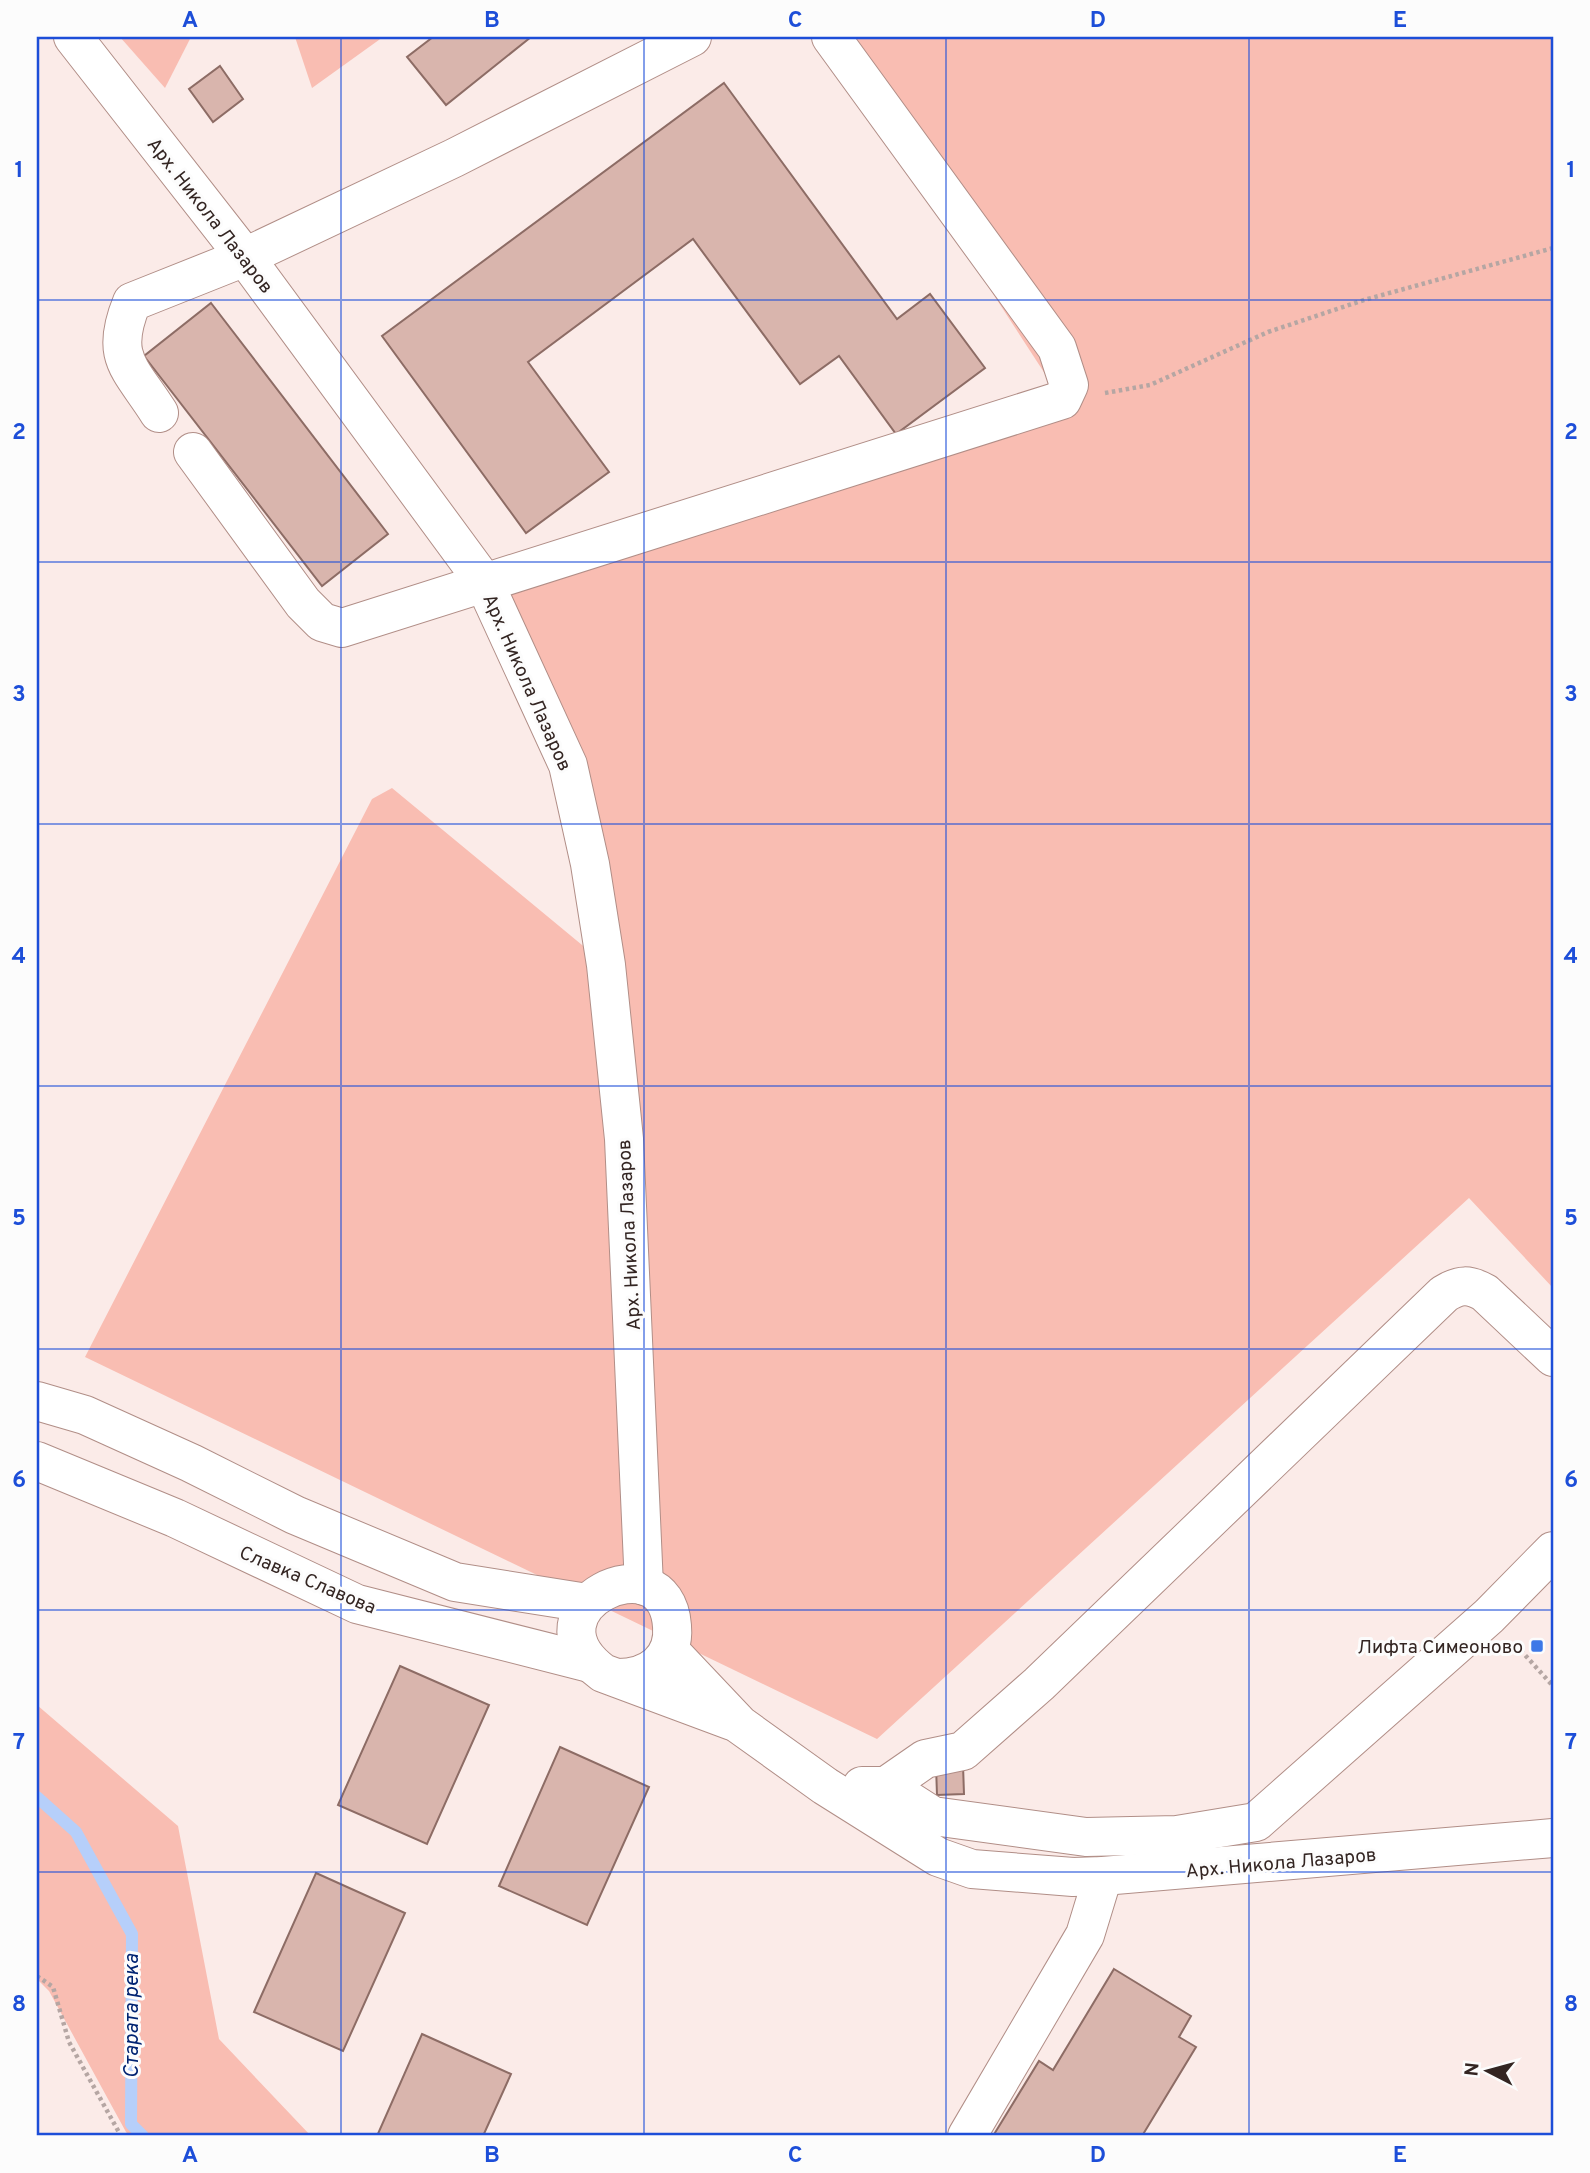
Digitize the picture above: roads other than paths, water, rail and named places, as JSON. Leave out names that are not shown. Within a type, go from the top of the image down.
[{"type":"street","name":"Арх. Никола Лазаров","points":[[73,37],[245,257],[484,582],[568,765],[592,876],[606,965],[624,1139],[644,1586]]},
{"type":"street","points":[[159,413],[121,354],[121,329],[132,302],[245,257],[454,158],[692,37]]},
{"type":"street","points":[[193,452],[303,603],[322,622],[342,628],[1062,400],[1069,385],[1057,348],[831,37]]},
{"type":"street","points":[[886,1786],[925,1759],[963,1751],[1049,1674],[1444,1294],[1457,1286],[1472,1286],[1485,1293],[1553,1357]]},
{"type":"street","points":[[37,1401],[85,1415],[191,1463],[295,1515],[455,1582],[587,1603]]},
{"type":"street","name":"Славка Славова","points":[[37,1461],[175,1518],[357,1604],[604,1671]]},
{"type":"street","points":[[825,1786],[886,1786],[933,1816],[1086,1837],[1177,1835],[1256,1822],[1489,1616],[1553,1551]]},
{"type":"street","points":[[613,1584],[644,1586],[666,1606],[672,1620],[669,1650],[649,1673],[634,1678],[604,1671],[581,1649],[579,1617],[587,1603],[598,1592],[613,1584]]},
{"type":"street","name":"Арх. Никола Лазаров","points":[[669,1650],[740,1725],[825,1786],[938,1857],[972,1869],[1073,1877],[1103,1876],[1553,1838]]},
{"type":"street","name":"Арх. Никола Лазаров","points":[[604,1671],[740,1725]]},
{"type":"street","points":[[967,2136],[1084,1935],[1103,1876]]},
{"type":"waterway","name":"Старата река","points":[[37,1797],[76,1832],[132,1934],[131,2124],[143,2136]]},
{"type":"place","name":"Лифта Симеоново","points":[[1537,1646]]}]
